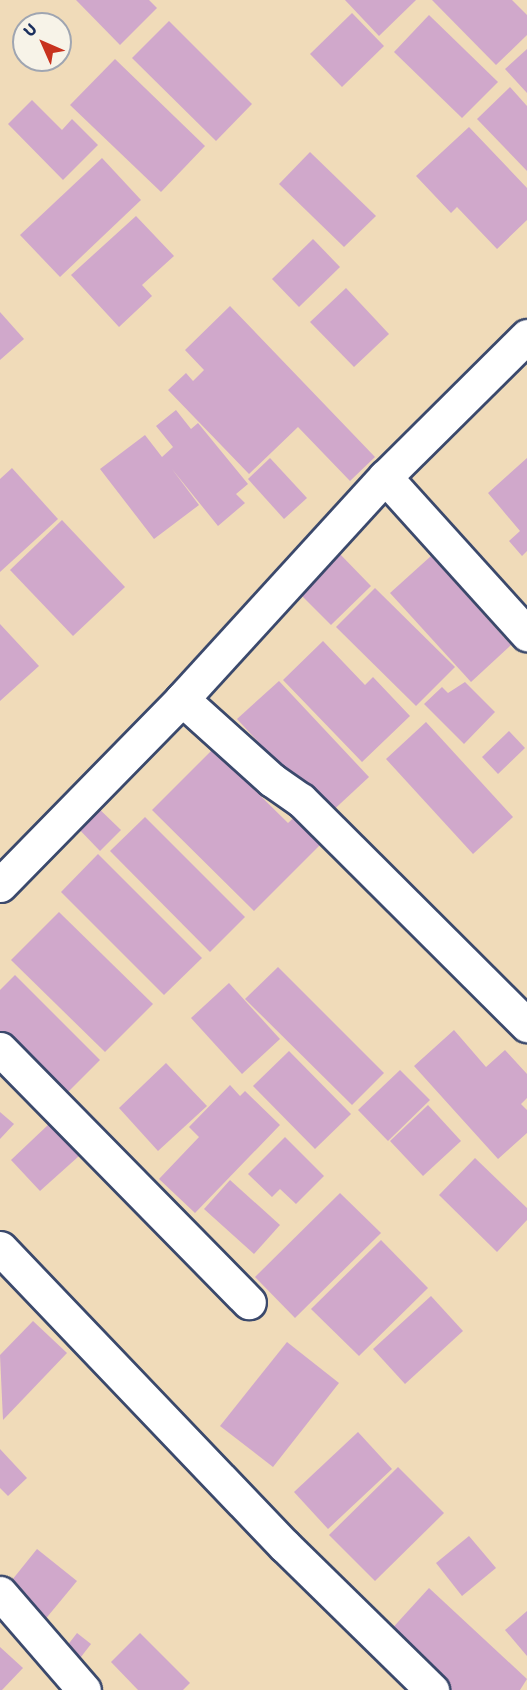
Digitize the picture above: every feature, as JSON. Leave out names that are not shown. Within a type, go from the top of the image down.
[{"type":"street","points":[[0,885],[182,699],[385,477],[527,336]]},
{"type":"street","points":[[385,477],[527,634]]},
{"type":"street","points":[[182,699],[272,780],[301,800],[527,1025]]},
{"type":"street","points":[[0,1049],[249,1302]]},
{"type":"street","points":[[0,1248],[285,1546],[432,1690]]},
{"type":"street","points":[[0,1593],[84,1690]]},
{"type":"building","points":[[76,0],[149,0],[157,8],[120,45]]},
{"type":"building","points":[[345,0],[416,0],[379,36]]},
{"type":"building","points":[[432,0],[512,0],[527,15],[527,35],[496,65]]},
{"type":"building","points":[[352,13],[384,46],[342,87],[310,54]]},
{"type":"building","points":[[429,15],[498,82],[462,118],[394,52]]},
{"type":"building","points":[[169,21],[252,104],[216,141],[132,58]]},
{"type":"building","points":[[527,49],[527,93],[505,69]]},
{"type":"building","points":[[115,59],[205,146],[161,192],[70,105]]},
{"type":"building","points":[[510,87],[527,106],[527,171],[477,119]]},
{"type":"building","points":[[32,100],[62,130],[72,119],[98,145],[63,180],[8,124]]},
{"type":"building","points":[[469,127],[527,188],[527,220],[497,249],[457,207],[451,213],[416,176]]},
{"type":"building","points":[[310,152],[376,216],[344,247],[279,184]]},
{"type":"building","points":[[102,158],[141,200],[60,277],[20,235]]},
{"type":"building","points":[[136,216],[174,256],[142,285],[152,296],[119,327],[71,275]]},
{"type":"building","points":[[313,239],[340,267],[299,307],[272,279]]},
{"type":"building","points":[[346,288],[389,334],[354,367],[310,322]]},
{"type":"building","points":[[230,306],[375,457],[350,481],[298,427],[249,474],[168,390],[186,373],[193,381],[204,370],[185,350]]},
{"type":"building","points":[[0,312],[24,339],[0,360]]},
{"type":"building","points":[[176,410],[191,429],[198,423],[248,484],[236,494],[245,503],[218,526],[172,469],[199,505],[154,539],[100,469],[145,435],[162,457],[173,447],[156,426]]},
{"type":"building","points":[[270,458],[307,498],[284,519],[248,479]]},
{"type":"building","points":[[527,458],[527,551],[522,556],[509,541],[520,531],[488,493]]},
{"type":"building","points":[[12,468],[58,519],[0,572],[0,479]]},
{"type":"building","points":[[62,520],[125,587],[73,636],[10,570]]},
{"type":"building","points":[[337,551],[371,586],[331,625],[296,590]]},
{"type":"building","points":[[431,556],[511,645],[471,682],[390,593]]},
{"type":"building","points":[[375,588],[455,667],[416,706],[336,627]]},
{"type":"building","points":[[0,624],[39,666],[0,701]]},
{"type":"building","points":[[323,641],[365,685],[373,677],[410,716],[362,762],[283,680]]},
{"type":"building","points":[[279,681],[369,777],[327,816],[237,719]]},
{"type":"building","points":[[465,682],[495,712],[464,744],[424,704],[442,687],[448,693]]},
{"type":"building","points":[[426,722],[513,817],[473,854],[386,759]]},
{"type":"building","points":[[509,731],[525,748],[498,774],[482,757]]},
{"type":"building","points":[[213,749],[288,823],[301,811],[328,837],[254,911],[152,810]]},
{"type":"building","points":[[93,803],[121,830],[100,851],[73,823]]},
{"type":"building","points":[[145,817],[245,917],[210,952],[110,851]]},
{"type":"building","points":[[98,854],[202,958],[164,995],[61,892]]},
{"type":"building","points":[[59,912],[153,1004],[105,1052],[11,960]]},
{"type":"building","points":[[278,967],[384,1073],[352,1105],[245,999]]},
{"type":"building","points":[[15,975],[100,1060],[62,1098],[0,1035],[0,990]]},
{"type":"building","points":[[229,983],[280,1039],[242,1074],[191,1018]]},
{"type":"building","points":[[454,1030],[486,1067],[505,1050],[527,1074],[527,1098],[521,1104],[527,1110],[527,1133],[498,1159],[414,1066]]},
{"type":"building","points":[[289,1051],[351,1114],[315,1149],[253,1086]]},
{"type":"building","points":[[166,1063],[207,1106],[158,1151],[119,1108]]},
{"type":"building","points":[[400,1070],[430,1100],[388,1141],[358,1110]]},
{"type":"building","points":[[230,1085],[240,1096],[245,1091],[280,1125],[195,1213],[159,1179],[199,1137],[189,1127]]},
{"type":"building","points":[[428,1105],[461,1141],[423,1176],[390,1141]]},
{"type":"building","points":[[0,1112],[14,1124],[0,1139]]},
{"type":"building","points":[[49,1124],[79,1156],[40,1191],[11,1160]]},
{"type":"building","points":[[285,1137],[324,1176],[296,1204],[280,1189],[272,1197],[248,1174]]},
{"type":"building","points":[[475,1158],[527,1208],[527,1220],[497,1252],[439,1195]]},
{"type":"building","points":[[230,1180],[280,1225],[254,1254],[204,1209]]},
{"type":"building","points":[[340,1193],[381,1233],[295,1318],[255,1277]]},
{"type":"building","points":[[381,1240],[428,1288],[359,1356],[311,1309]]},
{"type":"building","points":[[431,1296],[463,1331],[405,1384],[373,1349]]},
{"type":"building","points":[[33,1321],[67,1353],[3,1420],[0,1355]]},
{"type":"building","points":[[287,1342],[339,1383],[273,1467],[220,1426]]},
{"type":"building","points":[[358,1432],[392,1469],[328,1529],[294,1492]]},
{"type":"building","points":[[0,1449],[27,1478],[8,1496],[0,1488]]},
{"type":"building","points":[[398,1467],[444,1513],[375,1581],[329,1535]]},
{"type":"building","points":[[469,1536],[496,1568],[462,1596],[436,1563]]},
{"type":"building","points":[[37,1549],[77,1581],[43,1622],[4,1590]]},
{"type":"building","points":[[429,1588],[527,1679],[520,1690],[450,1690],[388,1633]]},
{"type":"building","points":[[527,1611],[527,1656],[505,1630]]},
{"type":"building","points":[[77,1633],[91,1644],[74,1666],[60,1655]]},
{"type":"building","points":[[140,1633],[190,1683],[183,1690],[138,1690],[111,1662]]},
{"type":"building","points":[[0,1647],[23,1668],[2,1690],[0,1690]]}]
